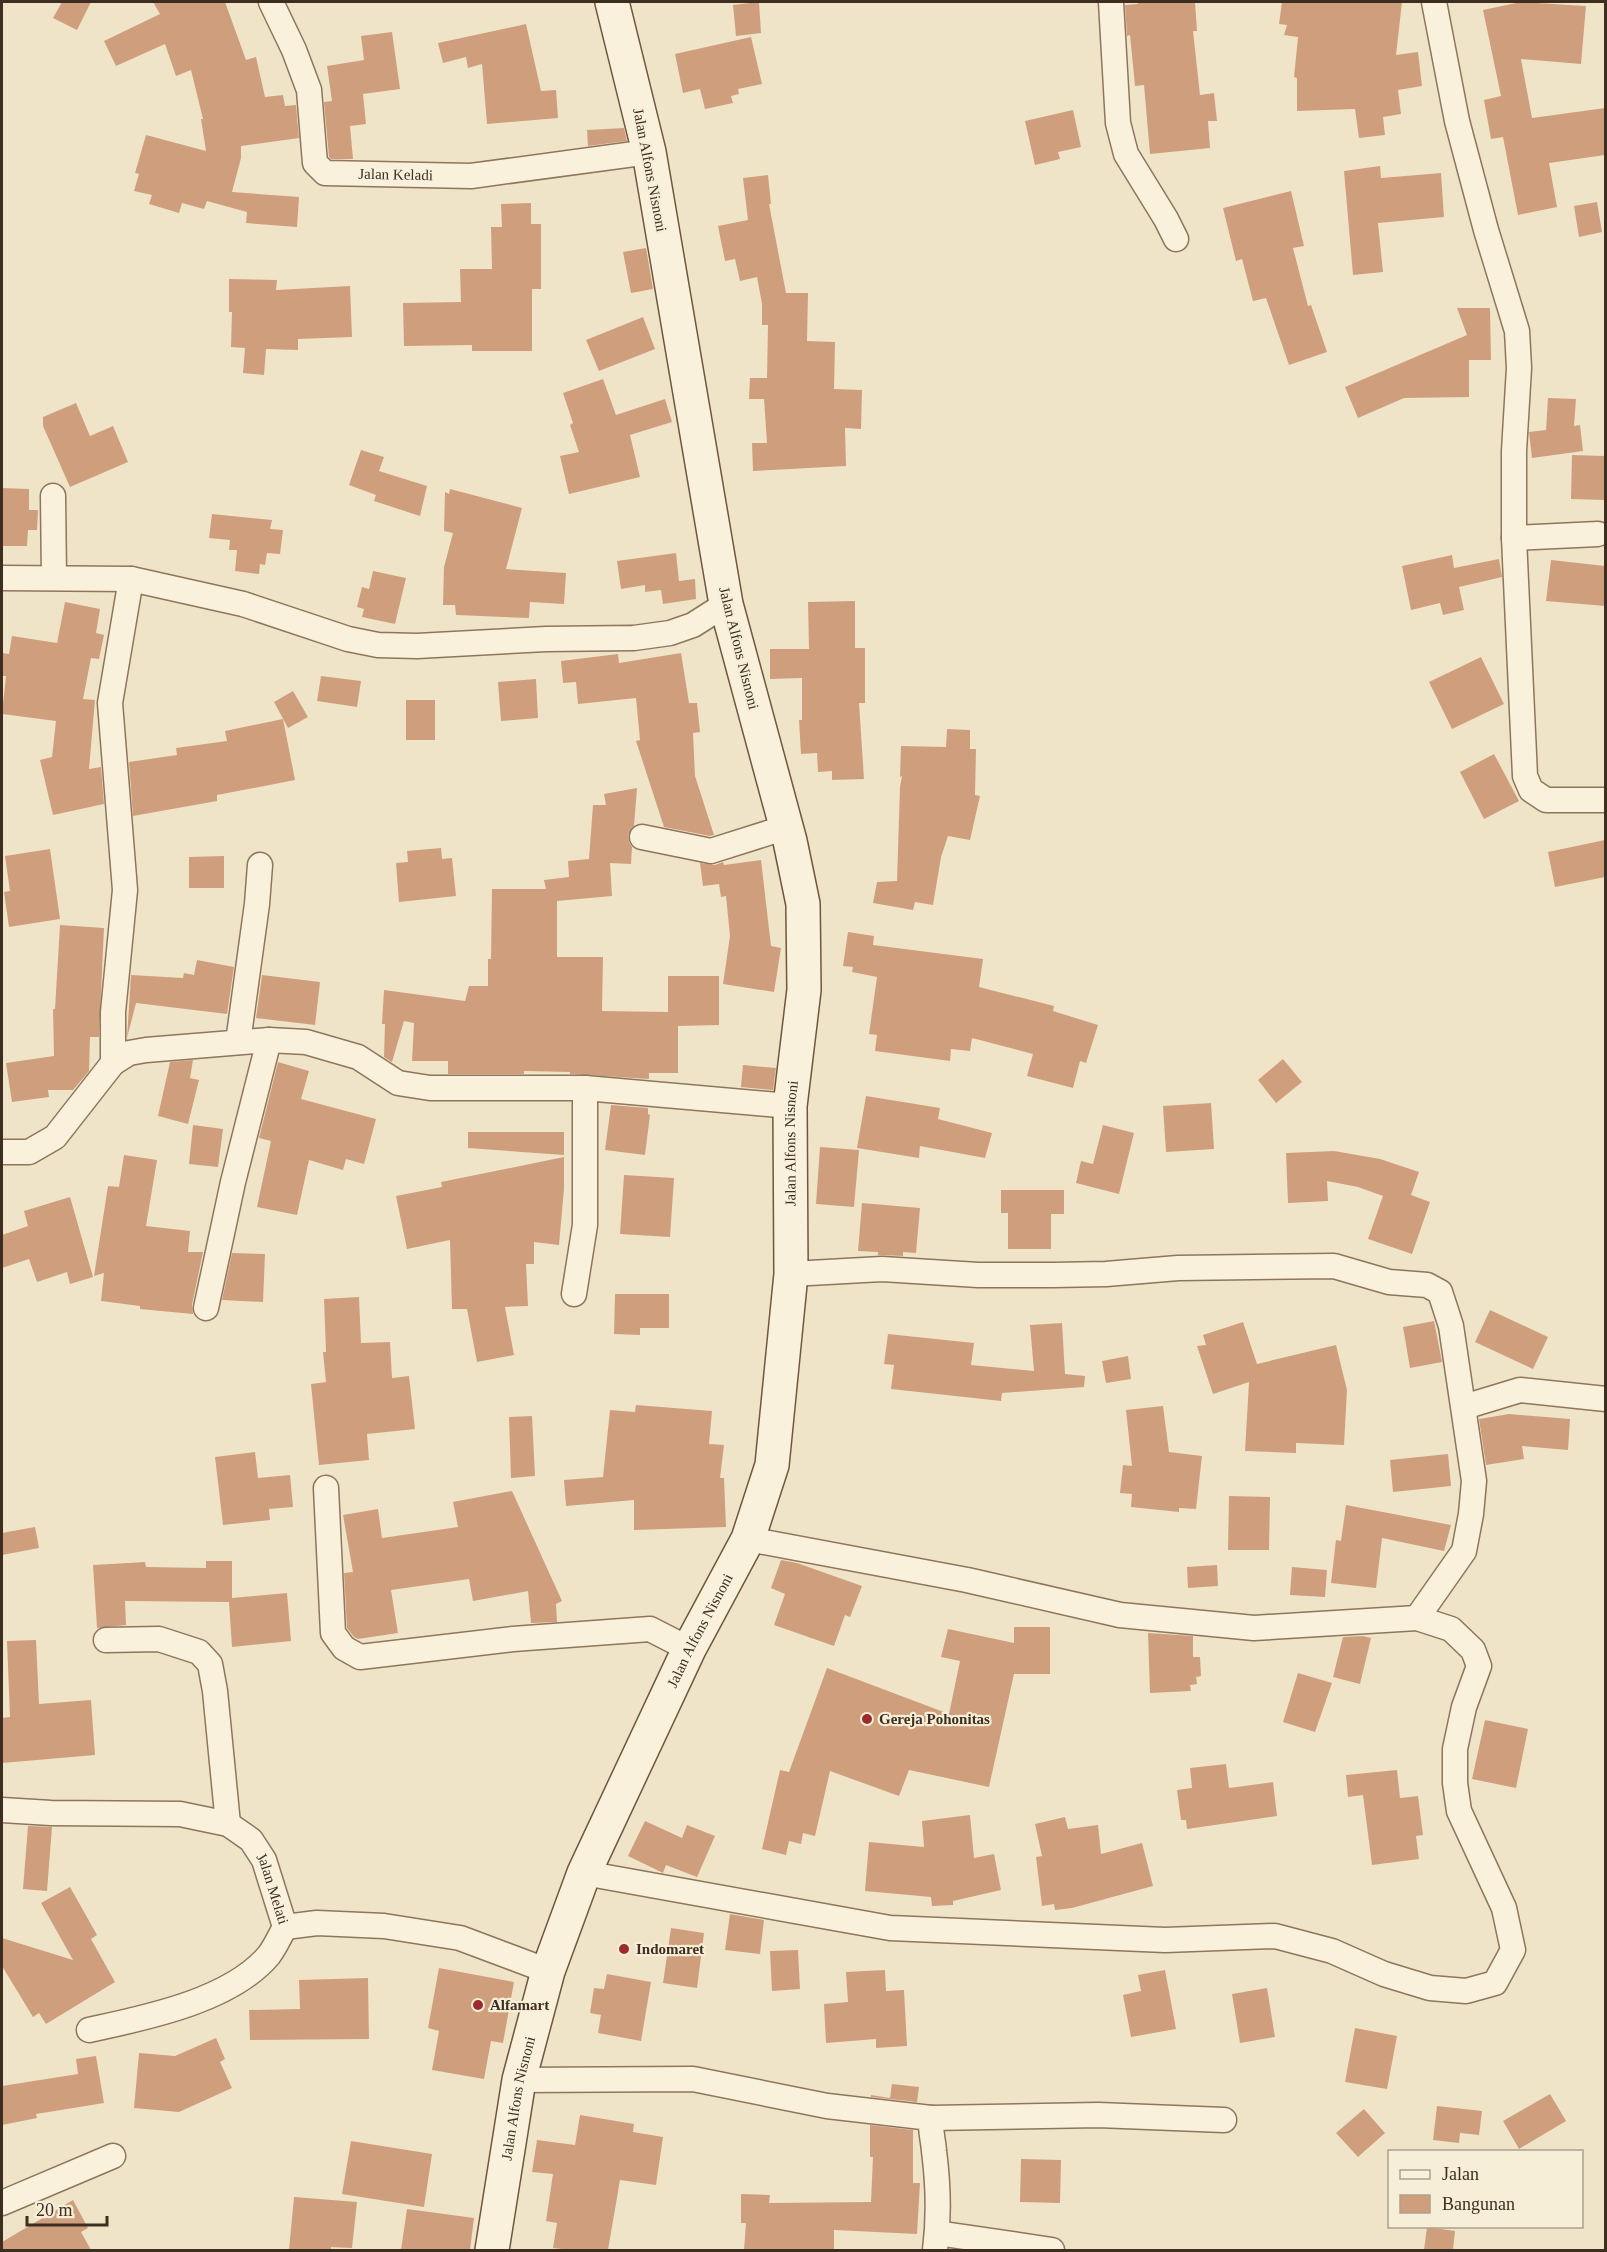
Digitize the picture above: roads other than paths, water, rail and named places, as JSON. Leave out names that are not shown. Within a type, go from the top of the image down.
[{"type":"main road","name":"Jalan Alfons Nisnoni","points":[[492,2250],[519,2080],[548,1971],[584,1873],[690,1649],[748,1539],[772,1465],[791,1274],[789,1106],[804,990],[802,904],[787,827],[726,604],[649,152],[612,2]]},
{"type":"street","name":"Jalan Keladi","points":[[271,2],[294,50],[309,90],[315,163],[325,174],[471,177],[649,152]]},
{"type":"street","points":[[1111,2],[1118,123],[1126,154],[1176,239]]},
{"type":"street","points":[[1434,2],[1457,121],[1486,230],[1517,331],[1519,368],[1514,451],[1514,538],[1525,776],[1531,790],[1546,800],[1605,800]]},
{"type":"street","points":[[53,496],[54,577]]},
{"type":"street","points":[[1514,538],[1598,534]]},
{"type":"street","points":[[2,578],[131,579],[243,604],[348,639],[378,645],[417,646],[546,639],[634,638],[670,633],[693,626],[726,604]]},
{"type":"street","points":[[113,1063],[113,1012],[125,890],[110,703],[131,579]]},
{"type":"street","points":[[642,837],[711,851],[787,827]]},
{"type":"street","points":[[238,1042],[257,904],[260,865]]},
{"type":"street","points":[[2,1152],[29,1152],[55,1137],[113,1063],[129,1053],[269,1040],[306,1042],[358,1057],[398,1083],[430,1088],[585,1088],[789,1106]]},
{"type":"street","points":[[206,1308],[233,1182],[269,1040]]},
{"type":"street","points":[[574,1294],[585,1225],[585,1088]]},
{"type":"street","points":[[791,1274],[882,1269],[978,1275],[1063,1275],[1178,1268],[1334,1266],[1389,1282],[1426,1285],[1440,1292],[1451,1326],[1474,1481],[1464,1551],[1417,1618]]},
{"type":"street","points":[[1464,1407],[1520,1389],[1605,1399]]},
{"type":"street","points":[[326,1488],[333,1633],[344,1648],[360,1657],[513,1639],[650,1629],[690,1649]]},
{"type":"street","points":[[584,1873],[890,1928],[1165,1940],[1275,1936],[1332,1951],[1384,1974],[1430,1988],[1466,1991],[1495,1983],[1513,1950],[1504,1908],[1459,1811],[1455,1783],[1455,1749],[1464,1707],[1479,1666],[1473,1650],[1451,1629],[1417,1618],[1254,1628],[1120,1615],[967,1580],[748,1539]]},
{"type":"street","points":[[106,1640],[159,1638],[200,1652],[210,1664],[215,1691],[228,1824]]},
{"type":"street","name":"Jalan Melati","points":[[2,1810],[51,1813],[180,1814],[228,1824],[251,1840],[264,1860],[285,1927],[317,1923],[384,1926],[460,1938],[548,1971]]},
{"type":"street","points":[[89,2030],[165,2013],[214,1994],[246,1975],[268,1955],[285,1927]]},
{"type":"street","points":[[519,2080],[693,2079],[827,2106],[931,2118],[1098,2115],[1224,2120]]},
{"type":"street","points":[[931,2118],[936,2242],[1052,2250]]},
{"type":"street","points":[[2,2203],[113,2156]]},
{"type":"place","name":"Gereja Pohonitas","points":[[867,1719]]},
{"type":"place","name":"Indomaret","points":[[624,1949]]},
{"type":"place","name":"Alfamart","points":[[478,2005]]}]
